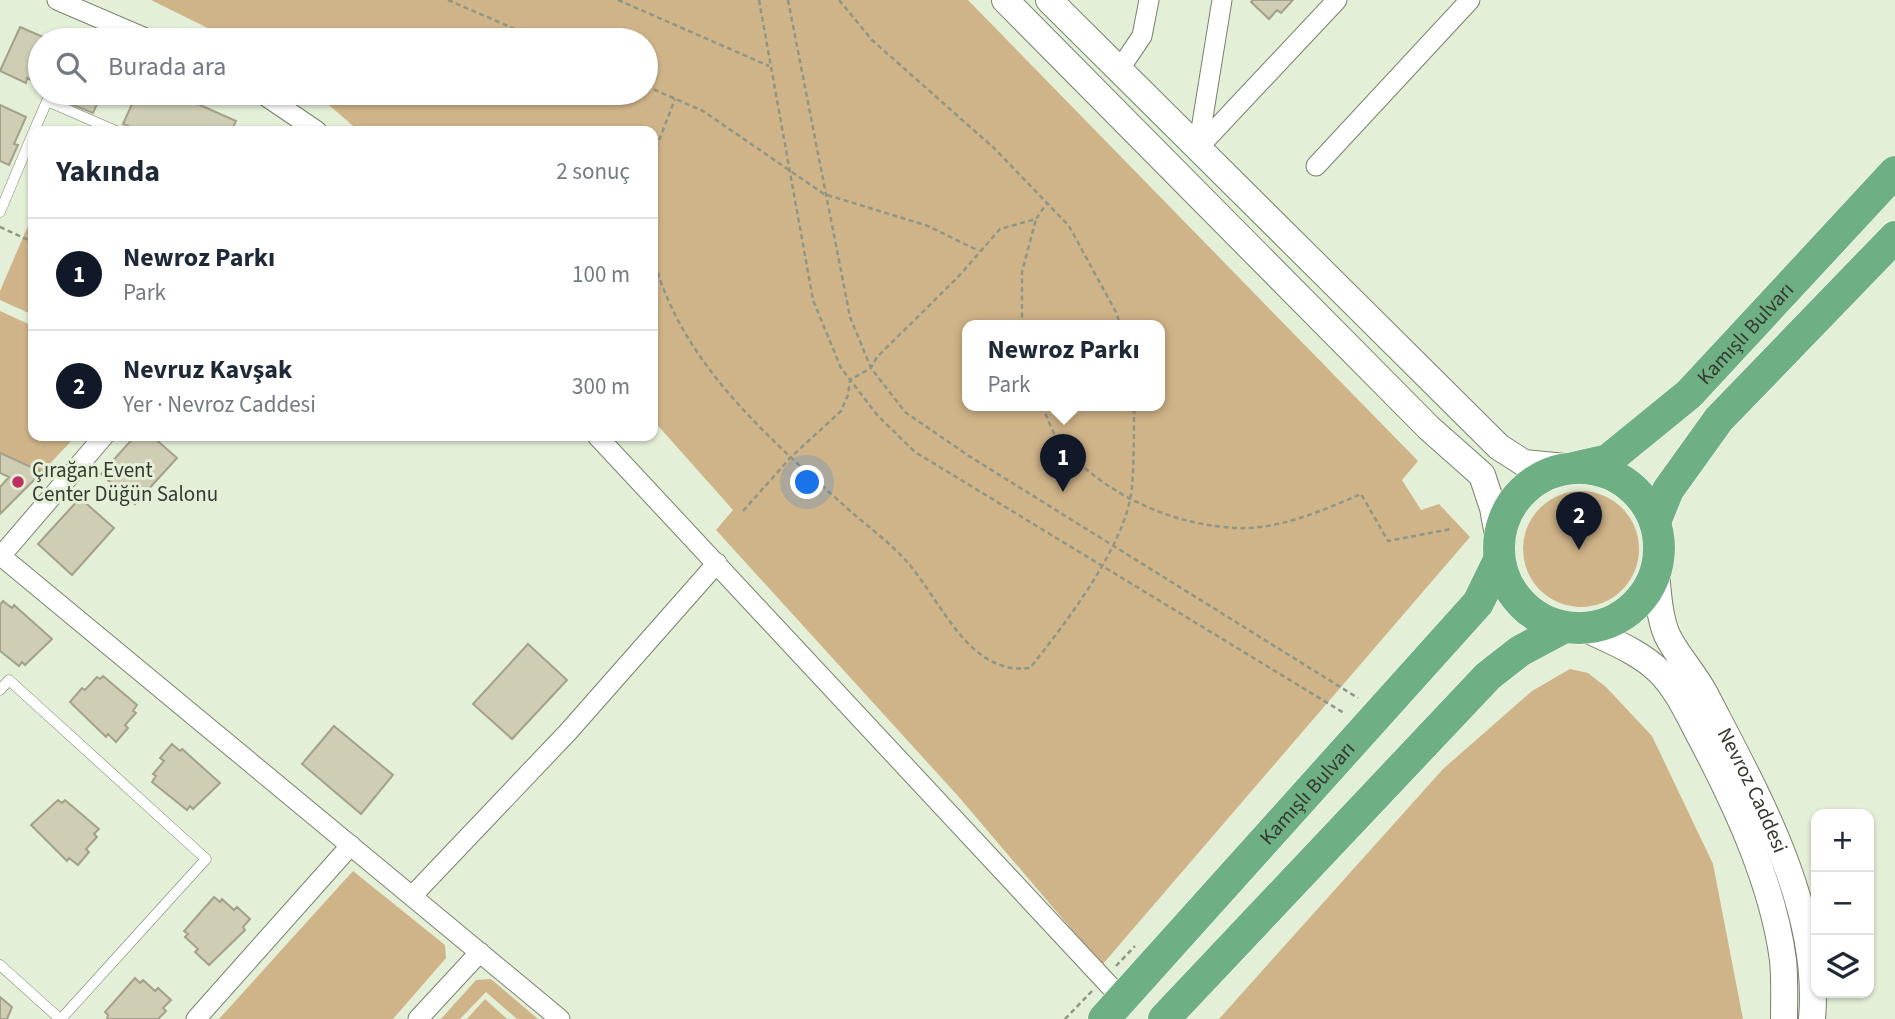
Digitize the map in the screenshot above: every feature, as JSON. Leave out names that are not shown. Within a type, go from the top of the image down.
[{"type":"highway","name":"Kamışlı Bulvarı","points":[[1575,468],[1608,460],[1689,394],[1895,172]]},
{"type":"highway","name":"Kamışlı Bulvarı","points":[[1655,522],[1668,490],[1719,419],[1895,237]]},
{"type":"highway","points":[[1164,1019],[1488,676],[1520,651],[1575,628],[1608,623],[1628,612],[1644,595],[1656,572],[1660,547],[1655,522],[1643,499],[1624,481],[1601,471],[1575,468],[1550,473],[1528,486],[1511,505],[1499,550],[1509,588],[1528,611],[1575,628]]},
{"type":"highway","name":"Kamışlı Bulvarı","points":[[1114,1009],[1478,603],[1499,550]]},
{"type":"main road","points":[[1005,0],[1429,428],[1482,475],[1493,508],[1499,550]]},
{"type":"main road","points":[[1049,0],[1499,447],[1524,463],[1575,468]]},
{"type":"main road","name":"Nevroz Caddesi","points":[[1656,572],[1667,635],[1702,688],[1748,777],[1807,926],[1813,967],[1812,1019]]},
{"type":"main road","name":"Nevroz Caddesi","points":[[1575,628],[1636,653],[1661,672],[1680,700],[1715,766],[1743,828],[1771,904],[1783,961],[1784,1019]]},
{"type":"street","points":[[57,0],[122,28]]},
{"type":"street","points":[[1119,70],[1142,36],[1149,0]]},
{"type":"street","points":[[1198,148],[1222,0]]},
{"type":"street","points":[[1198,148],[1337,0]]},
{"type":"street","points":[[1316,166],[1470,0]]},
{"type":"street","points":[[279,105],[310,126]]},
{"type":"street","points":[[100,441],[1,556],[560,1019]]},
{"type":"street","points":[[602,441],[717,563],[1114,1009]]},
{"type":"street","points":[[412,895],[568,732],[717,563]]},
{"type":"street","points":[[196,1019],[351,845]]},
{"type":"street","points":[[418,1019],[481,952]]},
{"type":"lane","points":[[37,126],[45,105]]},
{"type":"lane","points":[[56,105],[104,126]]},
{"type":"lane","points":[[0,212],[28,146]]},
{"type":"lane","points":[[0,690],[9,680],[206,859],[60,1019],[0,965]]},
{"type":"path","points":[[448,0],[512,28]]},
{"type":"path","points":[[618,0],[771,66]]},
{"type":"path","points":[[759,0],[813,300],[841,368],[878,416],[915,452],[1344,713]]},
{"type":"path","points":[[788,0],[850,317],[871,368],[905,412],[969,456],[1360,699]]},
{"type":"path","points":[[839,0],[872,40],[995,149],[1069,226],[1118,320]]},
{"type":"path","points":[[658,91],[703,111],[824,194],[928,226],[980,252]]},
{"type":"path","points":[[658,143],[675,99]]},
{"type":"path","points":[[1022,320],[1023,272],[1036,219],[1046,202]]},
{"type":"path","points":[[850,380],[871,368],[877,357],[1000,229],[1036,219]]},
{"type":"path","points":[[0,227],[28,240]]},
{"type":"path","points":[[658,275],[662,290],[699,355],[755,424],[907,562],[964,639],[989,662],[1013,670],[1030,668],[1086,595],[1112,544],[1132,488],[1134,411]]},
{"type":"path","points":[[743,511],[791,457],[841,411],[848,395],[850,380]]},
{"type":"path","points":[[1044,411],[1060,444],[1128,499],[1179,520],[1239,528],[1290,520],[1361,494],[1388,541],[1451,530]]},
{"type":"shaded area","points":[[151,0],[968,0],[1418,461],[1402,480],[1421,510],[1439,504],[1470,537],[1102,965],[958,796],[716,530],[733,510],[658,426],[658,126],[353,126],[329,105],[658,105],[658,28],[208,28]]},
{"type":"shaded area","points":[[28,226],[28,313],[0,300],[0,291]]},
{"type":"shaded area","points":[[0,311],[28,324],[28,441],[71,441],[42,472],[0,453]]},
{"type":"shaded area","points":[[1581,491],[1603,496],[1622,508],[1634,527],[1639,549],[1634,571],[1622,590],[1603,602],[1581,607],[1559,602],[1540,590],[1528,571],[1523,549],[1528,527],[1540,508],[1559,496]]},
{"type":"shaded area","points":[[1570,669],[1588,673],[1606,687],[1652,736],[1713,864],[1743,1019],[1219,1019],[1443,769],[1532,691]]},
{"type":"shaded area","points":[[353,871],[445,945],[446,958],[393,1019],[219,1019]]},
{"type":"shaded area","points":[[491,979],[538,1019],[517,1019],[486,992],[460,1019],[441,1019],[476,980]]},
{"type":"shaded area","points":[[485,999],[507,1019],[467,1019]]},
{"type":"building","points":[[1293,0],[1281,13],[1277,10],[1269,19],[1251,2]]},
{"type":"building","points":[[20,27],[28,30],[26,83],[0,71]]},
{"type":"building","points":[[0,105],[26,117],[14,144],[18,145],[9,165],[0,161]]},
{"type":"building","points":[[73,105],[97,105],[93,113]]},
{"type":"building","points":[[132,105],[200,105],[236,121],[234,126],[123,124]]},
{"type":"building","points":[[131,441],[158,441],[177,458],[135,504],[101,474]]},
{"type":"building","name":"Çırağan Event Center Düğün Salonu","points":[[0,453],[42,472],[0,514],[0,487],[9,477],[0,473]]},
{"type":"building","points":[[80,498],[114,528],[72,575],[38,544]]},
{"type":"building","points":[[3,601],[12,608],[14,605],[52,639],[25,665],[22,662],[19,666],[0,651],[0,605]]},
{"type":"building","points":[[528,644],[567,680],[512,739],[473,704]]},
{"type":"building","points":[[103,676],[137,705],[133,711],[136,713],[125,725],[128,728],[116,742],[108,734],[106,737],[70,702],[82,688],[85,690],[97,677],[100,679]]},
{"type":"building","points":[[334,726],[393,775],[361,814],[302,764]]},
{"type":"building","points":[[172,744],[180,751],[182,749],[220,783],[193,809],[190,806],[187,810],[152,782],[156,776],[153,774],[164,761],[160,758]]},
{"type":"building","points":[[58,800],[62,803],[65,800],[99,829],[94,834],[97,837],[86,849],[89,852],[78,865],[69,858],[67,861],[31,825]]},
{"type":"building","points":[[214,897],[220,902],[222,899],[234,910],[237,907],[250,919],[243,927],[245,930],[209,965],[195,952],[198,949],[185,937],[188,934],[184,931]]},
{"type":"building","points":[[135,978],[140,983],[143,980],[155,991],[158,988],[171,1000],[163,1008],[166,1011],[158,1019],[107,1019],[105,1012]]},
{"type":"building","points":[[0,997],[12,1007],[7,1019],[0,1019]]},
{"type":"place","name":"Çırağan Event Center Düğün Salonu","points":[[18,482]]},
{"type":"place","name":"Newroz Parkı","points":[[1063,492]]},
{"type":"place","name":"Nevruz Kavşak","points":[[1579,550]]}]
